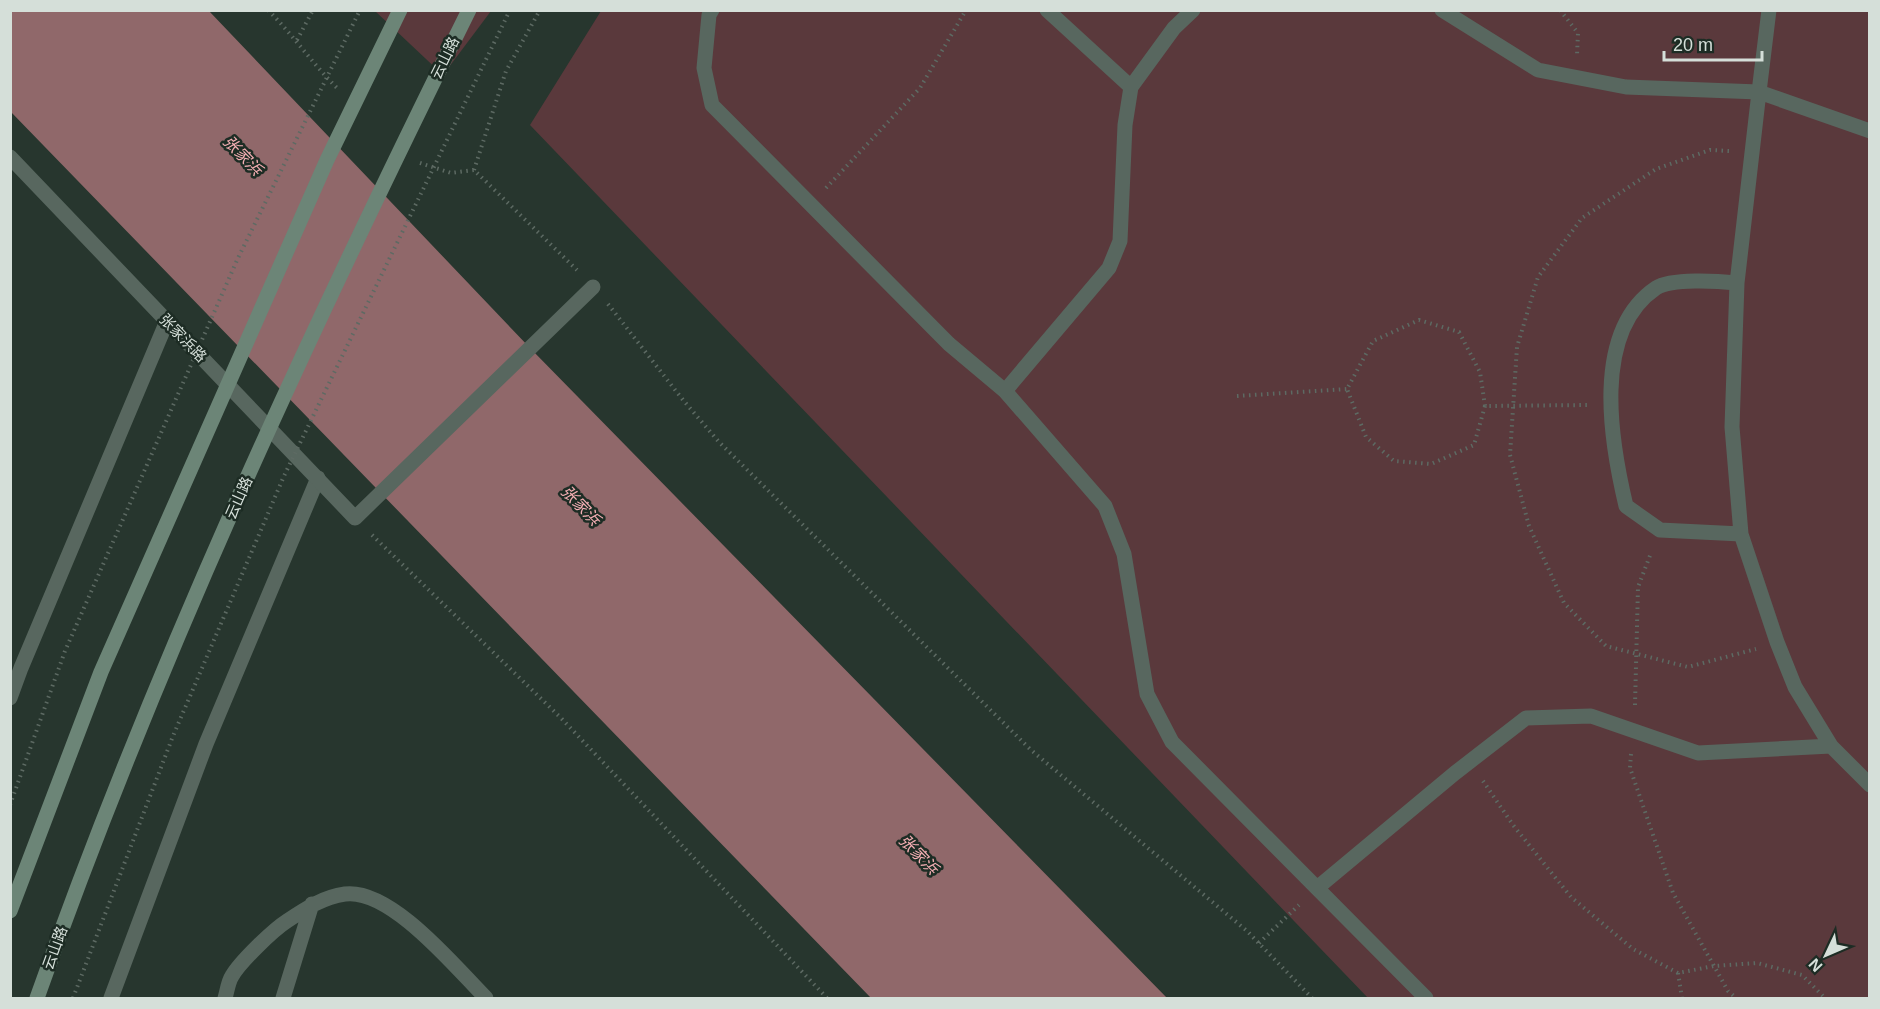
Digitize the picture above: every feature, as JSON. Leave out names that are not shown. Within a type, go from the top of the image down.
[{"type":"main road","points":[[10,911],[101,672],[327,160],[400,10]]},
{"type":"main road","name":"云山路","points":[[37,999],[150,700],[375,201],[469,10]]},
{"type":"street","points":[[712,10],[709,15],[704,68],[712,105],[949,344],[1005,391],[1105,506],[1124,554],[1147,694],[1172,742],[1426,999]]},
{"type":"street","points":[[1047,10],[1131,87]]},
{"type":"street","points":[[1005,391],[1109,268],[1120,240],[1125,124],[1131,87],[1174,28],[1193,10]]},
{"type":"street","points":[[1442,10],[1538,70],[1626,87],[1759,92],[1869,131]]},
{"type":"street","points":[[1769,10],[1737,283],[1732,427],[1742,534],[1777,642],[1795,687],[1831,746],[1869,785]]},
{"type":"street","name":"张家浜路","points":[[10,157],[355,518]]},
{"type":"street","points":[[1737,283],[1705,280],[1657,287],[1628,315],[1614,363],[1610,403],[1616,461],[1626,506],[1660,530],[1742,534]]},
{"type":"street","points":[[355,518],[593,287]]},
{"type":"street","points":[[10,698],[167,321]]},
{"type":"street","points":[[111,999],[206,744],[318,478]]},
{"type":"street","points":[[1317,888],[1469,762],[1526,718],[1591,716],[1698,753],[1831,746]]},
{"type":"street","points":[[225,999],[232,976],[275,929],[312,904],[346,894],[371,897],[402,918],[427,939],[486,999]]},
{"type":"street","points":[[283,999],[312,904]]},
{"type":"path","points":[[268,10],[297,40],[313,65],[344,96]]},
{"type":"path","points":[[297,40],[313,10]]},
{"type":"path","points":[[10,805],[65,651],[238,258],[360,10]]},
{"type":"path","points":[[73,999],[173,736],[284,477],[510,10]]},
{"type":"path","points":[[474,170],[506,71],[540,10]]},
{"type":"path","points":[[810,206],[920,88],[966,10]]},
{"type":"path","points":[[1560,10],[1578,33],[1577,77]]},
{"type":"path","points":[[418,162],[429,168],[451,173],[474,170]]},
{"type":"path","points":[[474,170],[593,287],[632,331],[683,400],[719,442],[1023,742],[1258,943],[1312,999]]},
{"type":"path","points":[[1419,320],[1459,332],[1480,372],[1485,406],[1474,445],[1431,465],[1394,461],[1366,437],[1347,389],[1373,342],[1419,320]]},
{"type":"path","points":[[1237,396],[1347,389]]},
{"type":"path","points":[[1485,406],[1596,405]]},
{"type":"path","points":[[355,518],[560,717],[827,999]]},
{"type":"path","points":[[1660,530],[1638,587],[1630,768],[1673,893],[1714,966],[1736,999]]},
{"type":"path","points":[[1469,762],[1513,825],[1571,897],[1633,949],[1678,973],[1714,966],[1757,963],[1802,975],[1825,999]]},
{"type":"path","points":[[1258,943],[1317,888]]},
{"type":"path","points":[[1678,973],[1682,999]]},
{"type":"shaded area","points":[[375,11],[491,11],[443,75]]},
{"type":"shaded area","points":[[601,11],[1869,11],[1869,998],[1368,998],[530,125]]},
{"type":"water","name":"张家浜","points":[[11,11],[209,11],[530,348],[1167,998],[871,998],[11,112]]}]
